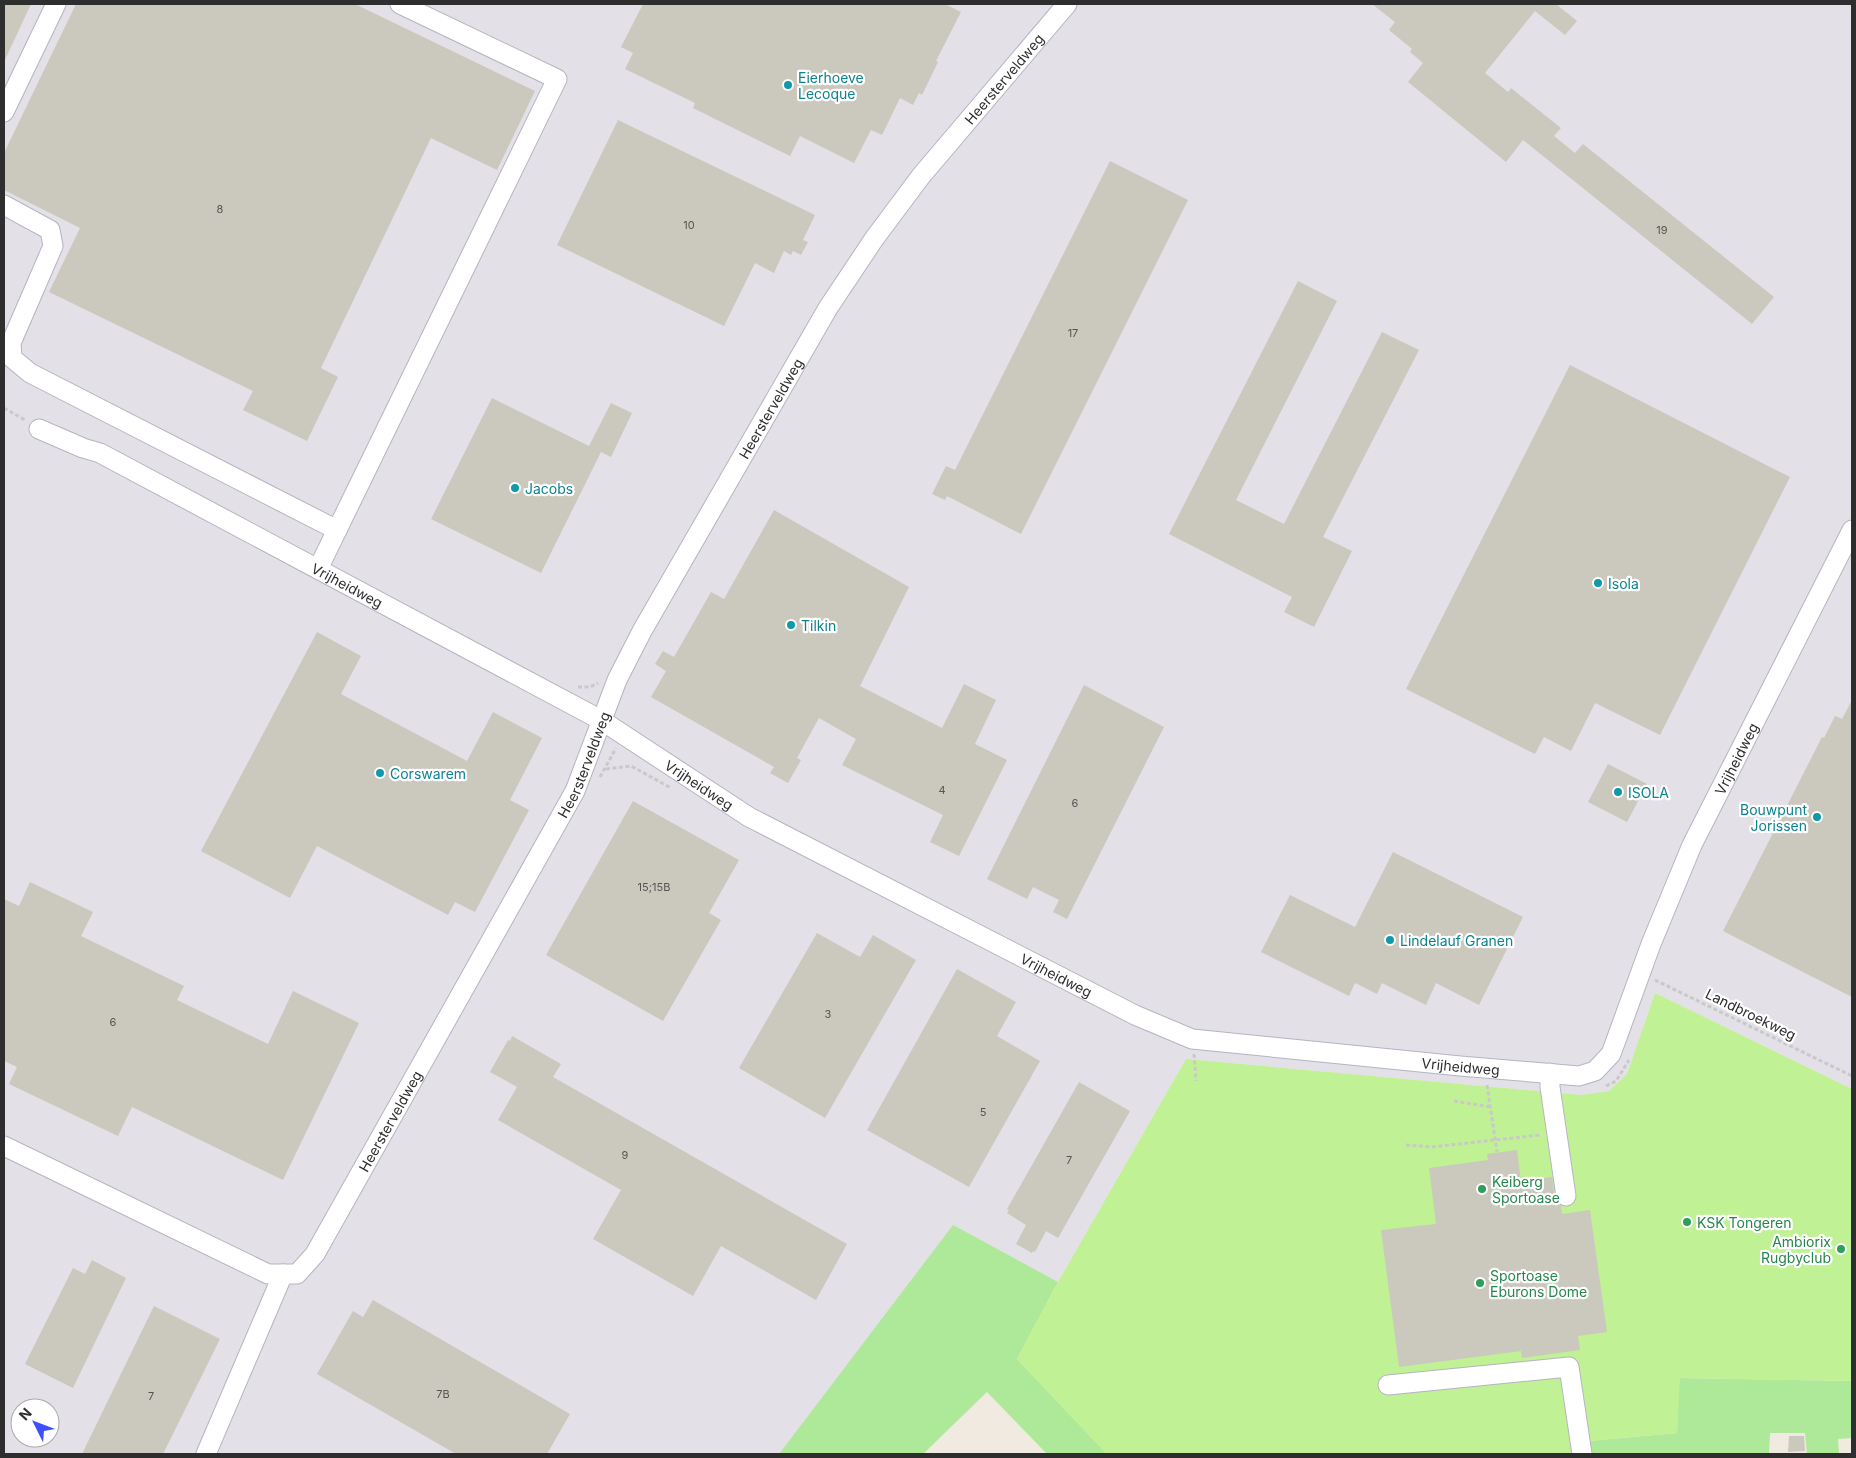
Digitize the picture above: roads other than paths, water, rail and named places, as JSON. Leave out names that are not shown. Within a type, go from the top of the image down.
[{"type":"street","points":[[4,112],[56,4]]},
{"type":"street","points":[[318,569],[557,79],[400,4]]},
{"type":"street","name":"Heersterveldweg","points":[[284,1274],[298,1274],[315,1254],[575,791],[617,680],[642,631],[828,308],[874,239],[921,176],[1067,4]]},
{"type":"street","points":[[4,205],[50,230],[53,246],[11,343],[12,358],[30,373],[337,530]]},
{"type":"street","name":"Vrijheidweg","points":[[39,429],[83,448],[100,453],[601,720],[749,818],[1135,1015],[1192,1039],[1578,1076],[1595,1071],[1611,1054],[1649,977],[1692,845],[1852,530]]},
{"type":"street","points":[[1550,1073],[1550,1087],[1566,1196]]},
{"type":"street","points":[[4,1146],[268,1274],[284,1274],[206,1454]]},
{"type":"street","points":[[1388,1385],[1570,1367],[1582,1454]]},
{"type":"place","name":"Eierhoeve Lecoque","points":[[788,85]]},
{"type":"place","name":"Jacobs","points":[[515,488]]},
{"type":"place","name":"Isola","points":[[1598,583]]},
{"type":"place","name":"Tilkin","points":[[791,625]]},
{"type":"place","name":"Corswarem","points":[[380,773]]},
{"type":"place","name":"ISOLA","points":[[1618,792]]},
{"type":"place","name":"Bouwpunt Jorissen","points":[[1817,817]]},
{"type":"place","name":"Lindelauf Granen","points":[[1390,940]]},
{"type":"place","name":"Keiberg Sportoase","points":[[1482,1189]]},
{"type":"place","name":"KSK Tongeren","points":[[1687,1222]]},
{"type":"place","name":"Ambiorix Rugbyclub","points":[[1841,1249]]},
{"type":"place","name":"Sportoase Eburons Dome","points":[[1480,1283]]}]
